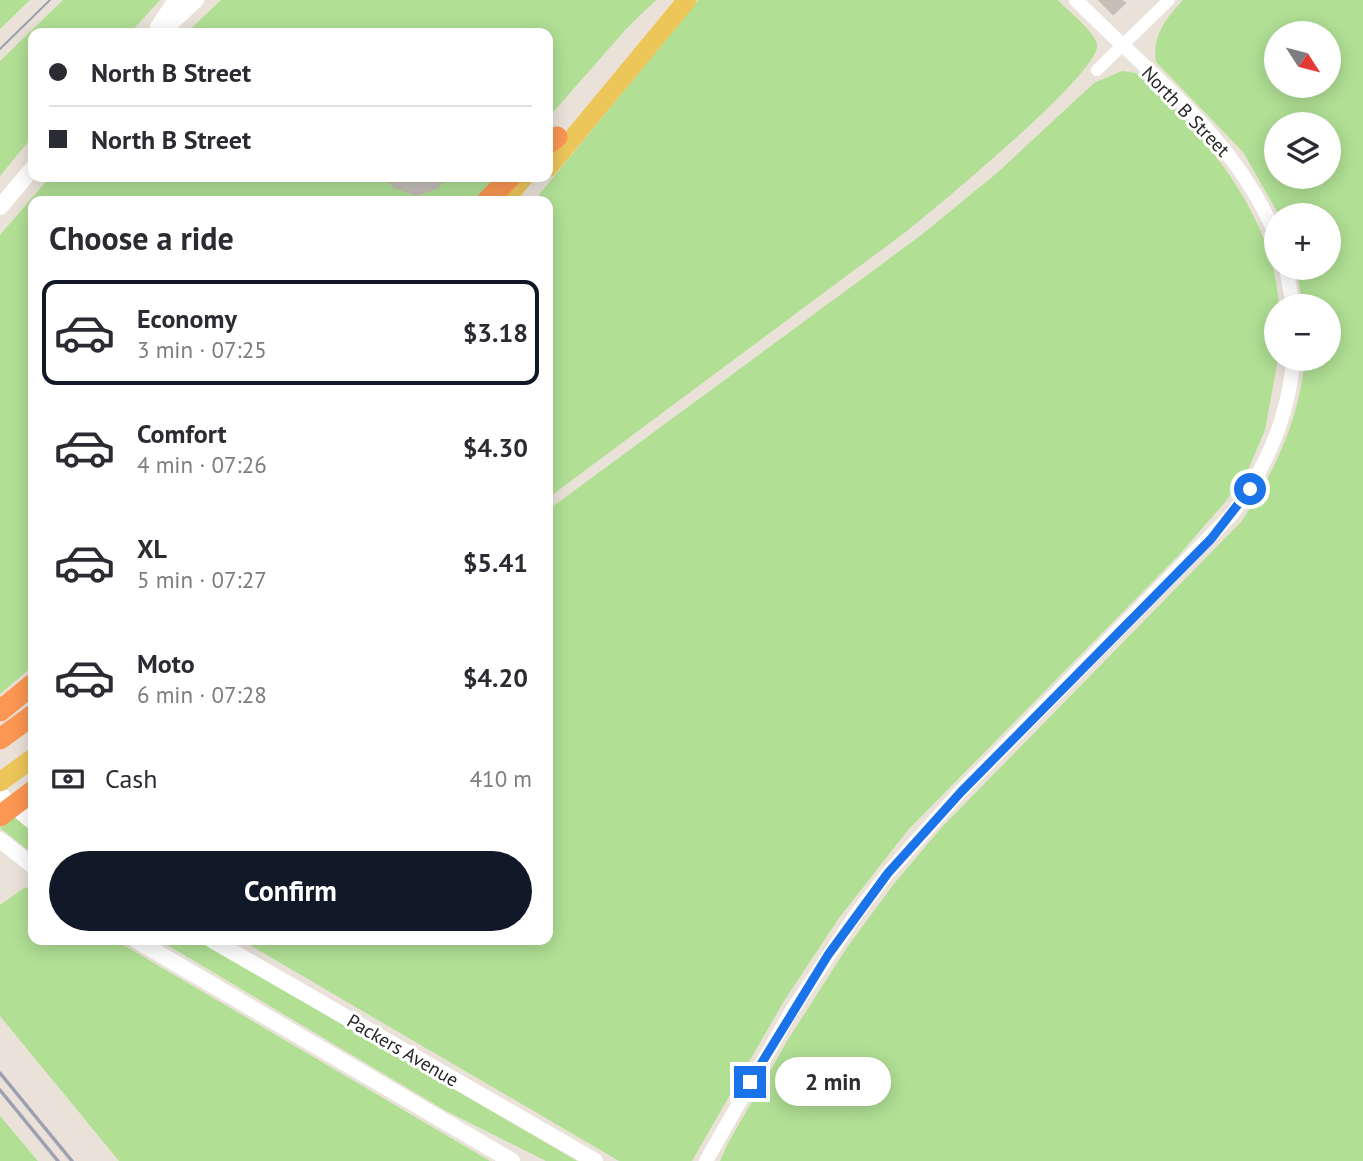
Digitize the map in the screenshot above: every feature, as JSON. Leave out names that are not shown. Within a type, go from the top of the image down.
[{"type":"highway","points":[[492,196],[505,182]]},
{"type":"highway","points":[[0,711],[28,688]]},
{"type":"highway","points":[[0,739],[28,719]]},
{"type":"highway","points":[[0,816],[28,795]]},
{"type":"main road","points":[[157,28],[176,0]]},
{"type":"main road","points":[[553,141],[670,0]]},
{"type":"main road","points":[[553,162],[687,0]]},
{"type":"main road","points":[[166,28],[197,1]]},
{"type":"main road","points":[[0,207],[28,174]]},
{"type":"main road","points":[[508,196],[520,182]]},
{"type":"main road","points":[[524,196],[536,182]]},
{"type":"main road","points":[[0,768],[28,747]]},
{"type":"main road","points":[[0,782],[28,762]]},
{"type":"main road","points":[[0,795],[28,818]]},
{"type":"main road","points":[[0,840],[28,862]]},
{"type":"main road","name":"Packers Avenue","points":[[145,945],[512,1161]]},
{"type":"main road","name":"Packers Avenue","points":[[221,945],[595,1161]]},
{"type":"street","name":"North B Street","points":[[1076,0],[1221,144],[1254,189],[1264,210]]},
{"type":"street","points":[[1097,70],[1169,0]]},
{"type":"street","points":[[706,1161],[791,1012],[857,913],[888,873],[961,792],[1211,539],[1232,514],[1261,471],[1278,432],[1292,371]]},
{"type":"green space","points":[[0,0],[30,0],[0,29]]},
{"type":"green space","points":[[63,0],[160,0],[135,28],[34,28]]},
{"type":"green space","points":[[221,0],[656,0],[627,28],[553,112],[553,28],[191,28]]},
{"type":"green space","points":[[698,0],[1058,0],[1086,27],[1097,44],[1092,59],[1047,109],[923,218],[553,494],[553,196],[538,196],[550,182],[553,182],[553,178]]},
{"type":"green space","points":[[1183,0],[1363,0],[1363,1161],[720,1161],[789,1038],[848,946],[893,885],[941,828],[1241,522],[1284,445],[1303,371],[1341,371],[1341,294],[1301,294],[1298,280],[1341,280],[1341,203],[1272,203],[1264,189],[1341,189],[1341,112],[1264,112],[1264,189],[1243,152],[1156,62],[1156,44],[1166,21]]},
{"type":"green space","points":[[28,34],[28,142],[0,176],[0,61]]},
{"type":"green space","points":[[1122,71],[1136,73],[1161,96],[1186,121],[1230,176],[1264,238],[1264,280],[1275,280],[1277,294],[1264,294],[1264,371],[1276,371],[1265,430],[1248,470],[1226,501],[1179,555],[908,830],[839,918],[784,1001],[692,1161],[619,1161],[250,945],[553,945],[553,506],[920,236],[997,173],[1094,83]]},
{"type":"green space","points":[[46,182],[490,182],[478,196],[34,196]]},
{"type":"green space","points":[[28,203],[28,670],[0,694],[0,235]]},
{"type":"green space","points":[[14,816],[28,827],[28,850],[0,828]]},
{"type":"green space","points":[[28,887],[28,945],[123,945],[490,1161],[119,1161],[0,1016],[0,905]]},
{"type":"green space","points":[[167,945],[207,945],[577,1161],[546,1161],[446,1111]]},
{"type":"green space","points":[[0,1116],[38,1161],[0,1161]]},
{"type":"building","points":[[1099,0],[1121,0],[1125,3],[1113,14]]},
{"type":"building","points":[[390,182],[442,182],[437,188],[416,195],[394,187]]},
{"type":"tram line","points":[[0,49],[50,0]]},
{"type":"railway","points":[[0,1073],[72,1161]]},
{"type":"railway","points":[[0,1090],[58,1161]]},
{"type":"route","points":[[750,1082],[828,955],[888,873],[961,792],[1211,539],[1250,489]]}]
